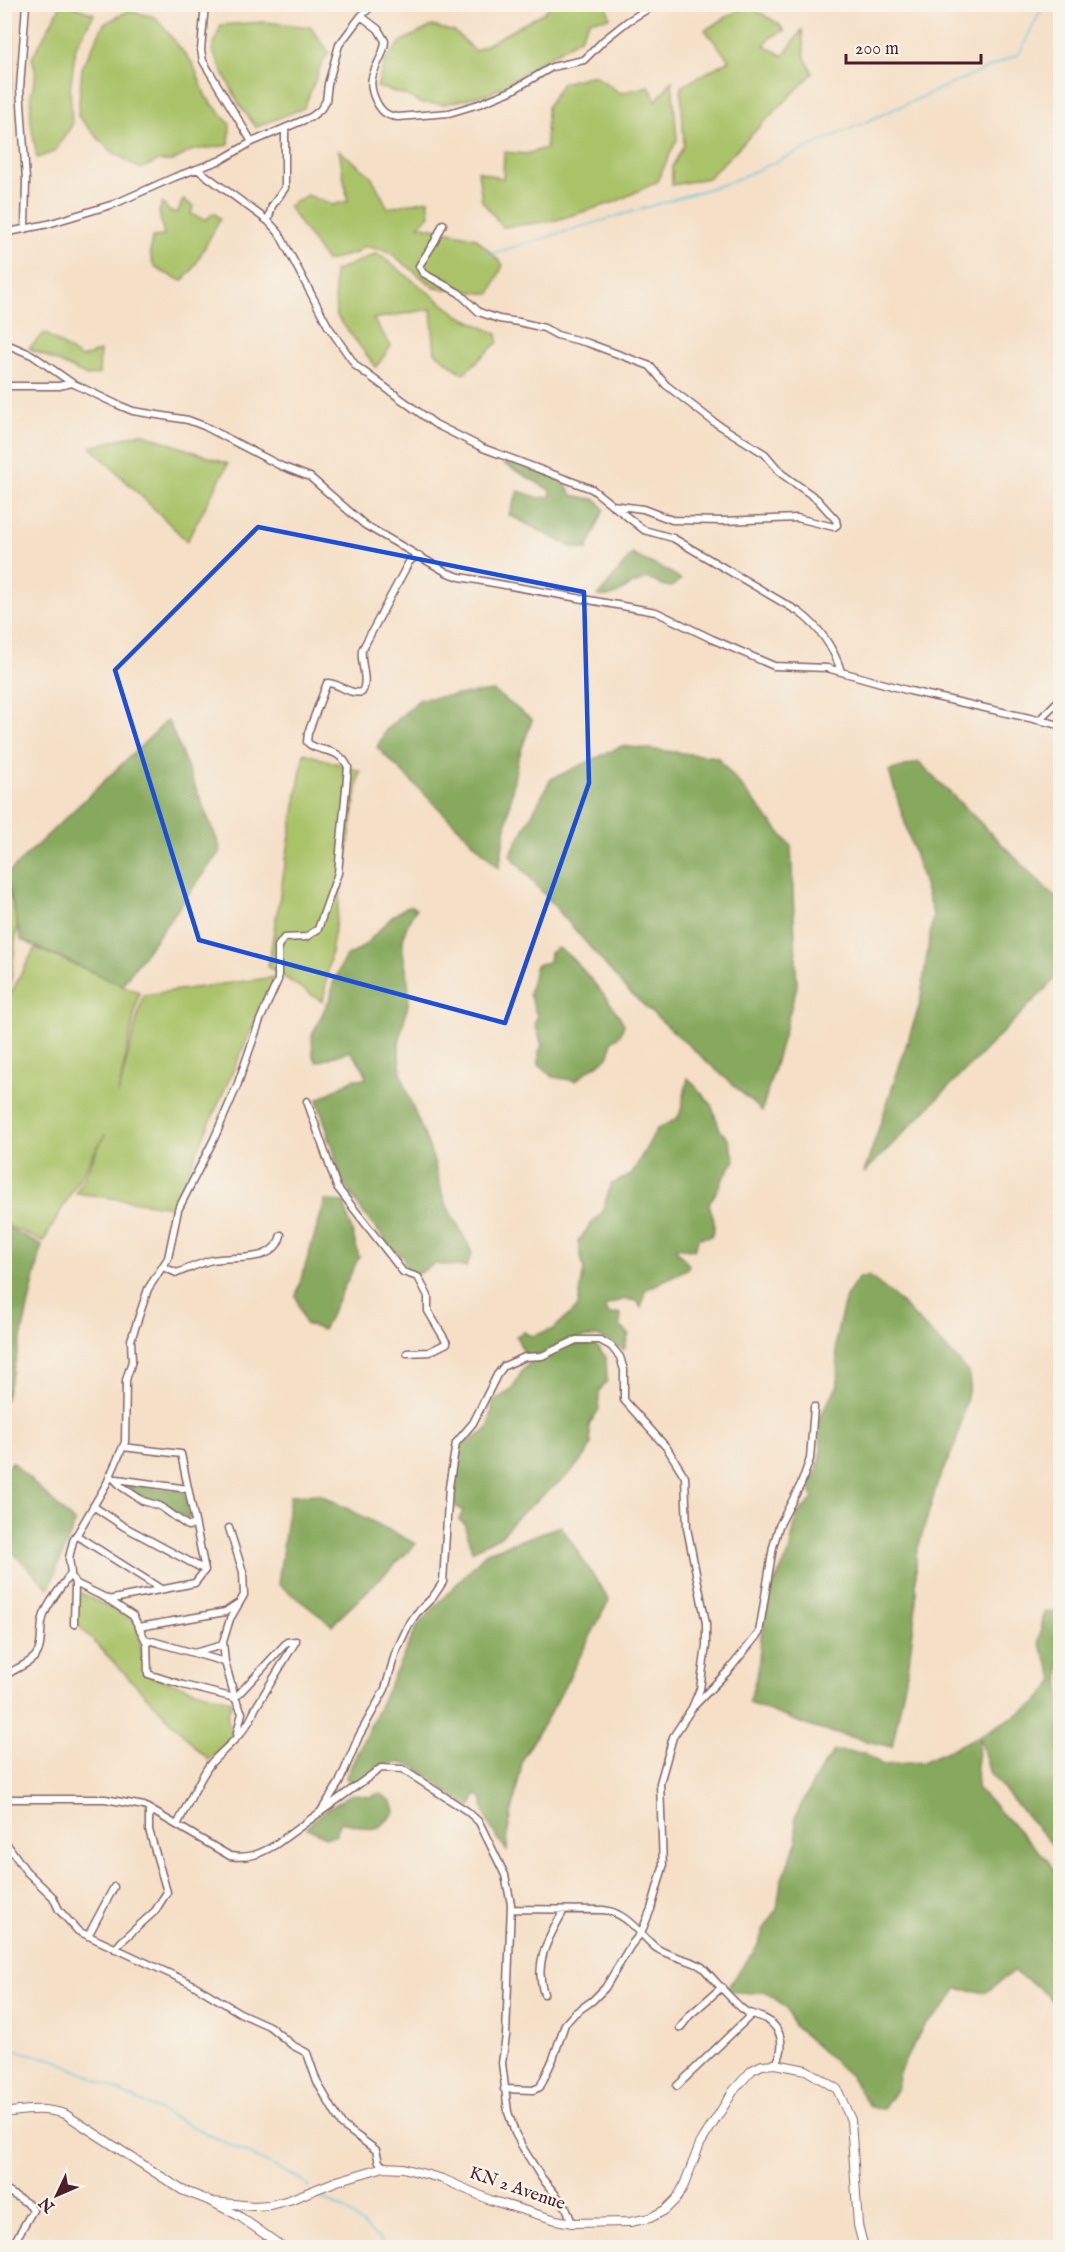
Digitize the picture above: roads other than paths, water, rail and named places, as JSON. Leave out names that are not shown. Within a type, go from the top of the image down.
[{"type":"main road","name":"KN 2 Avenue","points":[[4,2113],[34,2108],[49,2109],[65,2114],[182,2190],[213,2202],[253,2206],[270,2205],[384,2167],[403,2168],[443,2179],[490,2200],[572,2223],[630,2222],[650,2218],[665,2210],[680,2192],[700,2144],[734,2090],[752,2070],[762,2065],[776,2064]]},
{"type":"main road","points":[[776,2064],[806,2070],[837,2088],[851,2120],[858,2225],[864,2247]]},
{"type":"main road","points":[[213,2202],[239,2216],[284,2247]]},
{"type":"street","points":[[25,229],[26,180],[20,88],[26,4]]},
{"type":"street","points":[[205,4],[201,50],[203,61],[252,142]]},
{"type":"street","points":[[4,232],[25,229],[114,204],[221,160],[252,142],[320,110],[326,101],[328,84],[339,45],[361,16],[374,4]]},
{"type":"street","points":[[361,16],[378,29],[386,41],[384,51],[374,68],[372,93],[383,112],[398,117],[449,113],[479,105],[511,91],[552,67],[584,60],[612,34],[656,4]]},
{"type":"street","points":[[268,220],[272,206],[285,188],[285,128]]},
{"type":"street","points":[[197,169],[268,220],[279,233],[328,326],[356,366],[435,424],[483,448],[592,489],[644,530],[673,538],[799,612],[816,625],[836,655],[841,671]]},
{"type":"street","points":[[443,224],[435,242],[419,266],[423,273],[459,293],[479,312],[499,319],[544,328],[557,335],[588,342],[650,366],[666,385],[714,422],[765,454],[782,474],[817,499],[836,520],[837,525],[834,527],[797,518],[672,520],[643,509],[611,504]]},
{"type":"street","points":[[4,343],[32,355],[72,383],[133,411],[180,418],[204,426],[281,466],[310,477],[365,525],[460,578],[656,612],[774,666],[814,666],[841,671],[910,691],[1060,725]]},
{"type":"street","points":[[4,386],[59,386],[72,383]]},
{"type":"street","points":[[74,1624],[75,1583],[71,1575],[69,1558],[76,1535],[113,1477],[123,1447],[126,1380],[132,1361],[131,1340],[148,1289],[171,1252],[178,1210],[214,1139],[278,980],[278,946],[285,938],[306,937],[318,929],[338,873],[348,767],[345,761],[332,751],[310,745],[307,742],[308,733],[327,683],[334,683],[353,693],[364,690],[362,650],[409,562],[417,555]]},
{"type":"street","points":[[1039,720],[1060,699]]},
{"type":"street","points":[[307,1101],[337,1187],[403,1272],[418,1276],[428,1296],[428,1311],[447,1343],[429,1352],[407,1353]]},
{"type":"street","points":[[163,1267],[177,1273],[212,1260],[266,1255],[279,1242],[281,1235]]},
{"type":"street","points":[[321,1811],[339,1783],[359,1736],[385,1689],[395,1654],[408,1626],[443,1582],[450,1487],[456,1443],[473,1423],[497,1375],[504,1366],[525,1357],[542,1356],[576,1340],[600,1340],[611,1346],[620,1357],[624,1370],[624,1400],[667,1448],[684,1477],[687,1528],[706,1623],[706,1646],[700,1689],[692,1708],[674,1737],[664,1766],[660,1783],[663,1867],[657,1895],[641,1933],[605,1988],[565,2024],[540,2087],[533,2090],[504,2089]]},
{"type":"street","points":[[692,1708],[728,1671],[759,1633],[773,1547],[779,1526],[801,1484],[810,1459],[814,1407]]},
{"type":"street","points":[[108,1600],[195,1583],[205,1570],[181,1454],[123,1447]]},
{"type":"street","points":[[113,1477],[188,1489]]},
{"type":"street","points":[[113,1477],[122,1487],[143,1501],[160,1506],[188,1526],[193,1525]]},
{"type":"street","points":[[93,1506],[123,1526],[205,1570]]},
{"type":"street","points":[[229,1528],[243,1572],[244,1595],[230,1619],[223,1645],[225,1662],[235,1698],[242,1713],[236,1737]]},
{"type":"street","points":[[76,1535],[161,1589]]},
{"type":"street","points":[[4,1677],[30,1660],[39,1651],[40,1628],[44,1614],[55,1594],[71,1575]]},
{"type":"street","points":[[75,1583],[133,1616],[145,1639],[148,1674],[235,1698]]},
{"type":"street","points":[[139,1627],[225,1612],[240,1602]]},
{"type":"street","points":[[145,1639],[225,1662]]},
{"type":"street","points":[[177,1825],[210,1764],[221,1756],[252,1720],[255,1709],[296,1641],[287,1642],[235,1698]]},
{"type":"street","points":[[193,1653],[223,1645]]},
{"type":"street","points":[[4,1799],[105,1799],[126,1802],[149,1809],[230,1856],[241,1858],[262,1852],[379,1769],[393,1767],[402,1769],[456,1803],[479,1822],[505,1875],[511,1909],[506,2036],[502,2063],[504,2089],[515,2133],[541,2177],[566,2207],[572,2223]]},
{"type":"street","points":[[115,1949],[155,1911],[167,1892],[149,1830],[149,1809]]},
{"type":"street","points":[[4,1840],[26,1870],[53,1897],[59,1910],[78,1931],[192,1984],[240,2013],[268,2026],[292,2045],[307,2053],[317,2082],[342,2125],[376,2150],[379,2162],[384,2167]]},
{"type":"street","points":[[88,1936],[114,1887]]},
{"type":"street","points":[[511,1909],[611,1911],[659,1949],[696,1963],[745,2011],[759,2016],[781,2034],[782,2050],[776,2064]]},
{"type":"street","points":[[544,1994],[539,1980],[544,1948],[564,1910]]},
{"type":"street","points":[[680,2028],[690,2015],[722,1987]]},
{"type":"street","points":[[677,2086],[752,2014]]},
{"type":"street","points":[[4,2189],[30,2205],[33,2210],[11,2247]]},
{"type":"waterway","points":[[487,255],[728,183],[1019,54],[1044,4]]},
{"type":"waterway","points":[[4,2048],[56,2060],[300,2179],[309,2187]]},
{"type":"waterway","points":[[314,2194],[344,2209],[390,2248]]}]
